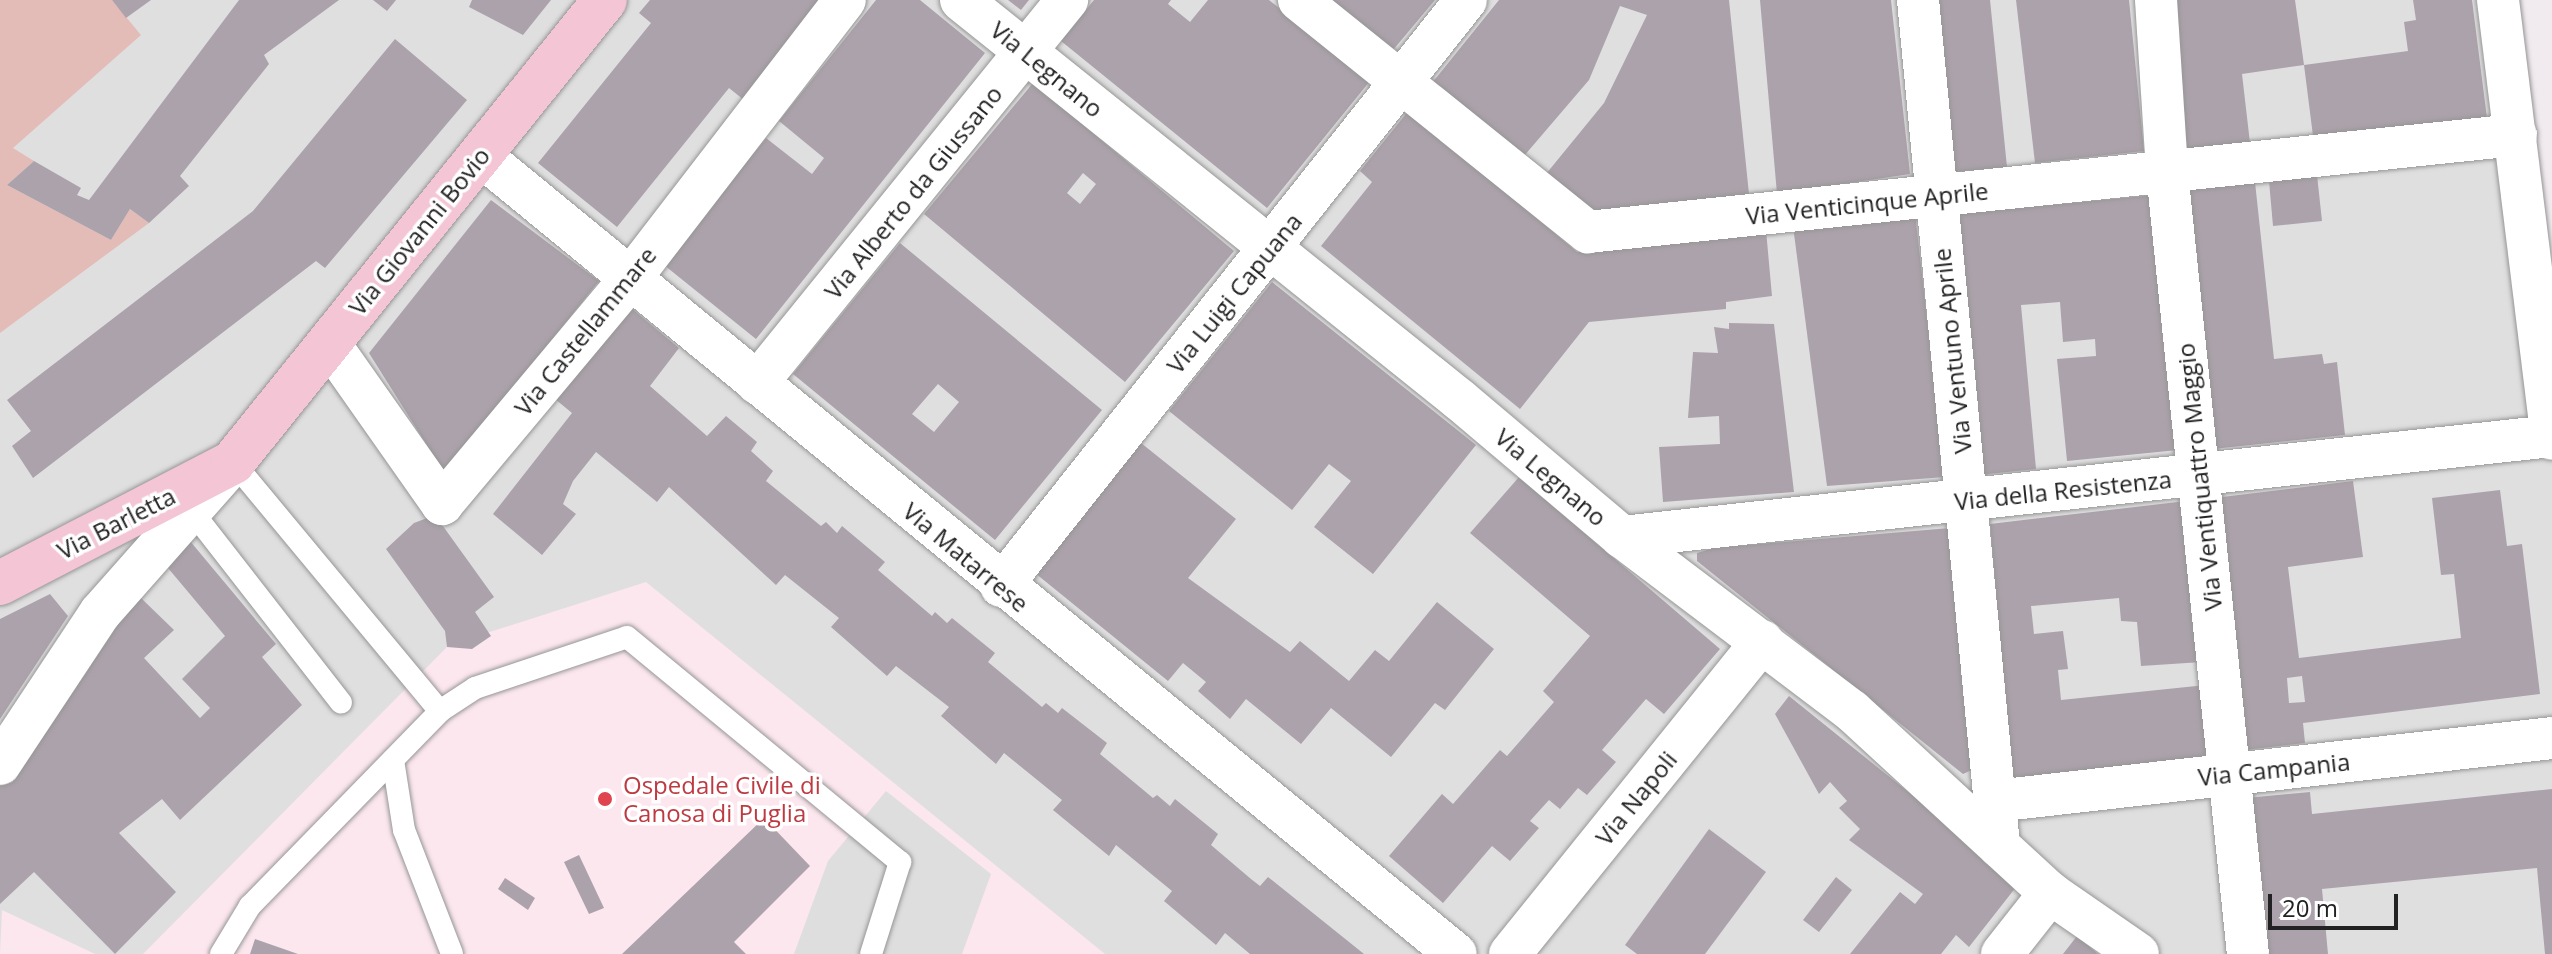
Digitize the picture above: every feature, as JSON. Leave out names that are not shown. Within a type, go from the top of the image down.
[{"type":"main road","name":"Via Giovanni Bovio","points":[[233,462],[605,0]]},
{"type":"main road","name":"Via Barletta","points":[[0,583],[233,462]]},
{"type":"street","name":"Via Castellammare","points":[[329,343],[442,504],[630,279],[845,0]]},
{"type":"street","name":"Via Legnano","points":[[961,0],[1270,247],[1622,537],[1852,711],[2050,893],[2138,954]]},
{"type":"street","name":"Via Alberto da Giussano","points":[[757,383],[1067,0]]},
{"type":"street","name":"Via Venticinque Aprile","points":[[1299,0],[1400,86],[1588,232],[2516,135]]},
{"type":"street","name":"Via Luigi Capuana","points":[[1001,586],[1466,0]]},
{"type":"street","name":"Via Ventuno Aprile","points":[[1918,0],[1999,846]]},
{"type":"street","name":"Via Ventiquattro Maggio","points":[[2156,0],[2167,172],[2248,954]]},
{"type":"street","points":[[2498,0],[2552,438]]},
{"type":"street","name":"Via Matarrese","points":[[480,155],[1001,586],[1456,954]]},
{"type":"street","name":"Via della Resistenza","points":[[1622,537],[2552,438]]},
{"type":"street","points":[[0,764],[100,613],[233,462]]},
{"type":"street","name":"Via Napoli","points":[[1510,954],[1763,641]]},
{"type":"street","name":"Via Campania","points":[[1995,801],[2552,738]]},
{"type":"street","points":[[2002,954],[2050,893]]},
{"type":"lane","points":[[233,462],[440,711]]},
{"type":"lane","points":[[191,510],[341,703]]},
{"type":"lane","points":[[221,954],[250,906],[440,711],[475,688],[627,637],[900,862],[871,954]]},
{"type":"lane","points":[[393,760],[404,830],[452,954]]},
{"type":"shaded area","points":[[0,0],[2498,0],[2552,365],[2552,954],[0,954],[0,749],[11,732],[0,720]]},
{"type":"shaded area","points":[[0,0],[112,0],[141,35],[13,148],[34,161],[7,185],[111,240],[130,209],[149,223],[0,333]]},
{"type":"shaded area","name":"Ospedale Civile di Canosa di Puglia","points":[[646,582],[1105,954],[143,954],[449,645]]},
{"type":"shaded area","points":[[886,791],[991,874],[962,954],[794,954],[828,861]]},
{"type":"shaded area","points":[[2,910],[95,954],[0,954]]},
{"type":"building","points":[[112,0],[151,0],[126,18]]},
{"type":"building","points":[[239,0],[339,0],[264,55],[269,64],[180,176],[189,186],[149,223],[130,209],[111,240],[7,185],[34,161],[81,188],[77,195],[89,200]]},
{"type":"building","points":[[373,0],[396,0],[387,11]]},
{"type":"building","points":[[472,0],[551,0],[523,35],[469,7]]},
{"type":"building","points":[[650,0],[824,0],[744,100],[729,88],[617,227],[538,163],[651,23],[639,13]]},
{"type":"building","points":[[876,0],[920,0],[985,53],[756,339],[664,265],[766,138],[812,174],[824,158],[779,121]]},
{"type":"building","points":[[1008,0],[1029,0],[1021,10]]},
{"type":"building","points":[[1094,0],[1171,0],[1168,4],[1190,22],[1208,0],[1269,0],[1370,81],[1267,208],[1061,41]]},
{"type":"building","points":[[1332,0],[1435,0],[1393,50]]},
{"type":"building","points":[[1499,0],[1729,0],[1749,194],[1594,214],[1546,174],[1604,103],[1647,15],[1620,6],[1589,80],[1524,156],[1432,83]]},
{"type":"building","points":[[1760,0],[1891,0],[1910,174],[1777,194]]},
{"type":"building","points":[[1929,0],[1990,0],[2007,167],[1946,173]]},
{"type":"building","points":[[2016,0],[2129,0],[2144,151],[2035,163]]},
{"type":"building","points":[[2168,0],[2295,0],[2304,65],[2242,74],[2250,143],[2184,149]]},
{"type":"building","points":[[2413,0],[2472,0],[2487,118],[2313,136],[2304,65],[2408,51],[2404,22],[2416,20]]},
{"type":"building","points":[[395,39],[467,100],[325,268],[316,261],[33,478],[12,446],[31,431],[7,400],[253,211]]},
{"type":"building","points":[[1033,83],[1234,251],[1125,382],[924,214]],"holes":[[[1083,173],[1096,184],[1080,204],[1067,193]]]},
{"type":"building","points":[[1409,110],[1577,252],[1766,230],[1772,296],[1726,302],[1726,309],[1589,322],[1520,409],[1321,246],[1372,182],[1360,171]]},
{"type":"building","points":[[2317,175],[2322,221],[2273,226],[2269,181]]},
{"type":"building","points":[[2255,182],[2274,359],[2322,354],[2324,364],[2337,362],[2345,435],[2213,449],[2185,189]]},
{"type":"building","points":[[2154,195],[2178,450],[2067,461],[2057,359],[2096,356],[2095,339],[2063,342],[2060,302],[2021,305],[2036,469],[1979,475],[1955,214]]},
{"type":"building","points":[[491,200],[599,281],[445,474],[369,353]]},
{"type":"building","points":[[1915,213],[1945,477],[1827,486],[1793,226]]},
{"type":"building","points":[[900,243],[1102,410],[995,540],[793,374]],"holes":[[[938,384],[959,402],[934,432],[912,414]]]},
{"type":"building","points":[[1272,282],[1476,445],[1373,574],[1314,527],[1351,481],[1329,464],[1292,510],[1169,411]]},
{"type":"building","points":[[630,307],[679,348],[650,386],[707,436],[726,416],[757,442],[751,451],[773,471],[766,481],[821,526],[826,522],[837,533],[842,526],[885,562],[878,570],[932,616],[935,612],[947,623],[952,618],[995,653],[988,662],[1042,707],[1046,703],[1058,713],[1062,708],[1107,743],[1100,754],[1153,798],[1157,795],[1170,806],[1175,799],[1218,834],[1211,845],[1251,879],[1260,886],[1268,877],[1364,954],[1250,954],[1225,933],[1216,945],[1164,901],[1172,891],[1116,845],[1109,856],[1053,810],[1062,800],[1004,753],[996,764],[941,716],[949,707],[896,666],[887,676],[831,627],[839,618],[785,575],[776,585],[669,487],[657,502],[596,452],[573,481],[563,504],[576,514],[542,555],[493,514],[572,413],[555,399]]},
{"type":"building","points":[[1729,323],[1774,324],[1794,492],[1663,502],[1659,447],[1720,444],[1719,416],[1688,418],[1693,352],[1718,353],[1714,327],[1729,329]]},
{"type":"building","points":[[1141,443],[1236,519],[1188,578],[1290,652],[1300,641],[1349,681],[1375,650],[1389,661],[1437,602],[1494,649],[1445,710],[1435,703],[1391,757],[1331,708],[1301,744],[1246,699],[1230,719],[1198,691],[1206,682],[1183,663],[1168,681],[1035,573]]},
{"type":"building","points":[[1519,477],[1720,649],[1664,714],[1646,699],[1602,750],[1616,762],[1587,795],[1578,788],[1560,809],[1549,800],[1530,821],[1539,828],[1510,861],[1492,846],[1443,903],[1389,856],[1442,794],[1453,804],[1500,750],[1507,756],[1554,702],[1543,691],[1590,636],[1470,533]]},
{"type":"building","points":[[2353,481],[2363,557],[2288,567],[2299,658],[2461,638],[2454,574],[2441,575],[2432,498],[2500,490],[2507,546],[2522,544],[2540,694],[2303,723],[2305,743],[2245,750],[2214,498]],"holes":[[[2302,676],[2305,702],[2289,703],[2287,678]]]},
{"type":"building","points":[[2186,501],[2202,662],[2141,666],[2137,622],[2121,621],[2119,598],[2031,606],[2034,634],[2063,631],[2068,669],[2058,670],[2061,700],[2206,685],[2213,759],[2012,778],[1990,524]]},
{"type":"building","points":[[435,515],[494,597],[475,612],[491,636],[472,649],[447,647],[445,631],[386,549],[414,523]]},
{"type":"building","points":[[1950,528],[1976,768],[1963,774],[1697,561],[1697,553],[1713,548]]},
{"type":"building","points":[[190,541],[276,644],[262,657],[302,705],[180,820],[162,799],[119,833],[176,892],[115,954],[34,872],[0,904],[0,785],[114,626],[141,598],[174,630],[144,658],[200,718],[210,708],[182,679],[225,636],[168,568]]},
{"type":"building","points":[[50,594],[68,616],[0,719],[0,619]]},
{"type":"building","points":[[1789,696],[2020,882],[1969,947],[1956,935],[1941,954],[1850,954],[1900,892],[1915,904],[1923,894],[1849,840],[1860,829],[1839,808],[1847,801],[1830,782],[1819,794],[1775,714]]},
{"type":"building","points":[[2552,789],[2552,954],[2545,954],[2537,868],[2322,889],[2328,954],[2263,954],[2246,798],[2310,792],[2312,814]]},
{"type":"building","points":[[764,818],[810,866],[734,942],[746,954],[622,954]]},
{"type":"building","points":[[1709,829],[1766,872],[1705,954],[1637,954],[1625,945]]},
{"type":"building","points":[[579,855],[604,908],[589,914],[564,862]]},
{"type":"building","points":[[1836,877],[1852,890],[1819,932],[1803,920]]},
{"type":"building","points":[[505,878],[535,898],[528,910],[498,889]]},
{"type":"building","points":[[2077,936],[2098,954],[2063,954]]},
{"type":"building","points":[[255,939],[298,954],[250,954]]},
{"type":"place","name":"Ospedale Civile di Canosa di Puglia","points":[[605,799]]}]
